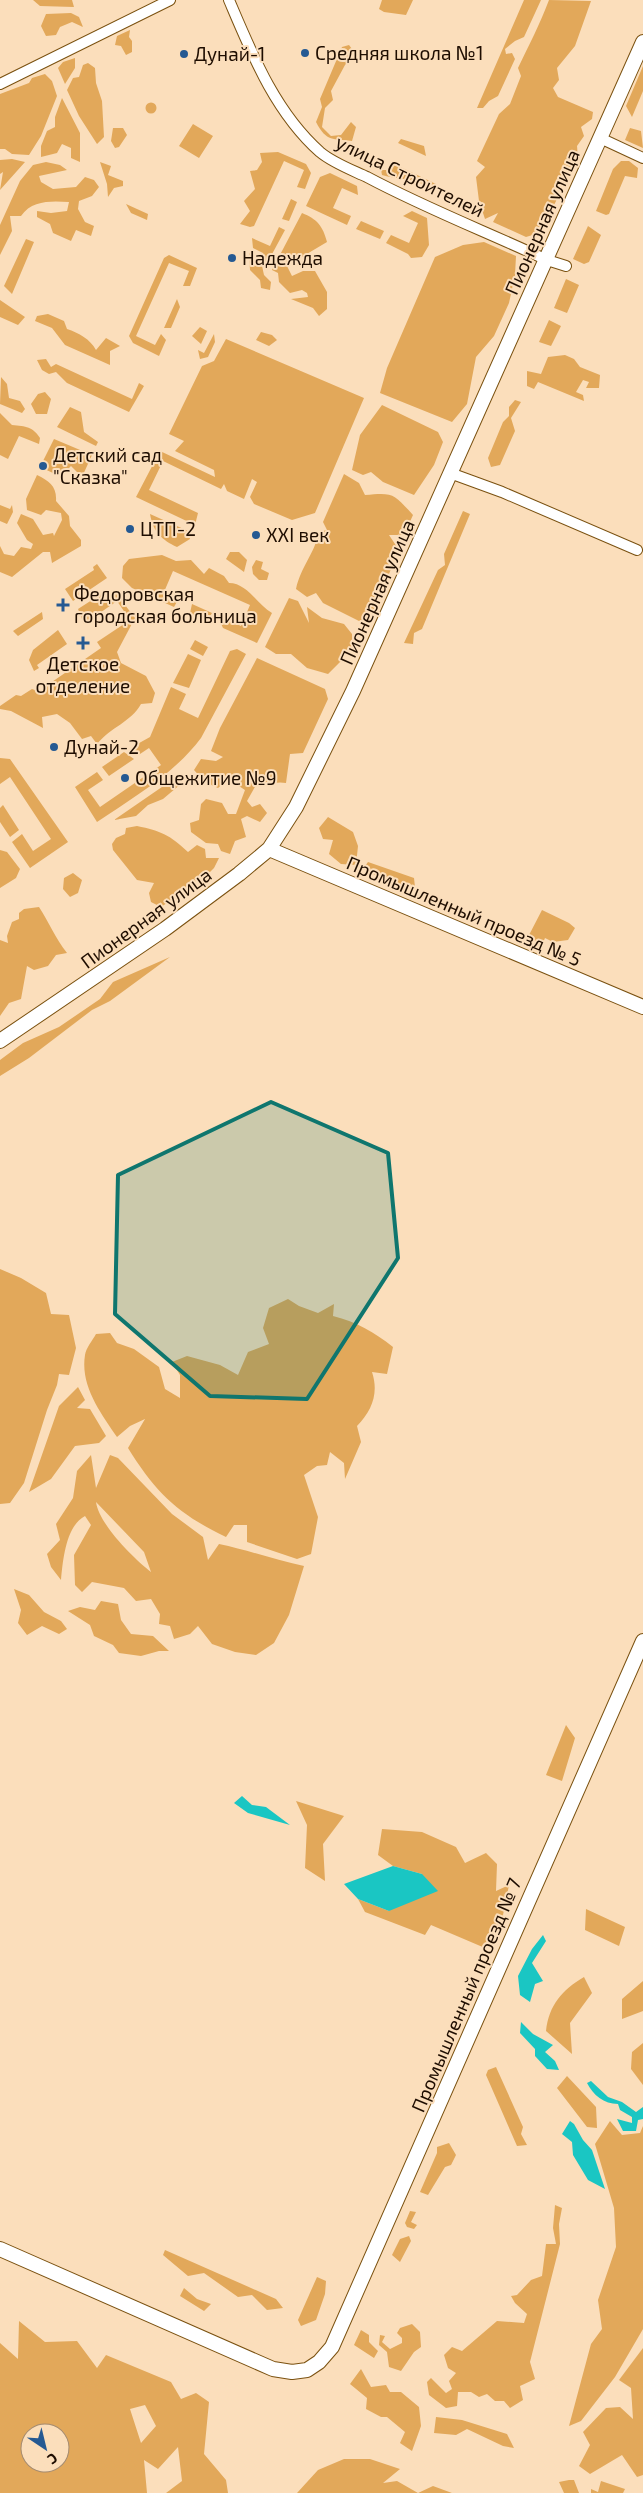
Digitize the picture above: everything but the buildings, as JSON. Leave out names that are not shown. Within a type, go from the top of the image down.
[{"type":"street","points":[[0,84],[170,0]]},
{"type":"street","name":"улица Строителей","points":[[229,0],[250,51],[280,107],[294,126],[319,152],[390,190],[546,260],[566,266]]},
{"type":"street","name":"Пионерная улица","points":[[0,1041],[165,929],[269,849],[296,807],[317,768],[643,42]]},
{"type":"street","points":[[600,138],[643,158]]},
{"type":"street","points":[[450,473],[502,492],[637,550]]},
{"type":"street","name":"Промышленный проезд № 5","points":[[269,849],[643,1007]]},
{"type":"street","name":"Промышленный проезд № 7","points":[[0,2249],[273,2370],[292,2372],[307,2370],[320,2362],[332,2347],[366,2272],[480,2008],[643,1641]]},
{"type":"highlighted area","points":[[271,1102],[388,1153],[398,1258],[307,1399],[210,1396],[115,1314],[118,1175]]},
{"type":"shaded area","points":[[33,0],[72,0],[74,7],[40,6]]},
{"type":"shaded area","points":[[382,0],[413,0],[406,15],[384,12],[379,9]]},
{"type":"shaded area","points":[[524,0],[541,0],[524,37],[505,49],[506,54],[512,53],[515,59],[498,96],[489,101],[483,108],[477,108]]},
{"type":"shaded area","points":[[549,0],[591,1],[575,46],[557,68],[559,80],[553,88],[558,97],[593,112],[592,119],[581,127],[584,136],[577,146],[576,161],[571,170],[559,180],[558,196],[545,218],[539,233],[526,237],[493,222],[498,213],[485,219],[479,201],[476,177],[485,167],[477,161],[499,114],[510,104],[521,76],[518,68]]},
{"type":"shaded area","points":[[71,13],[79,17],[83,27],[72,22],[60,27],[56,35],[46,36],[41,26],[46,14]]},
{"type":"shaded area","points":[[130,30],[129,37],[132,41],[132,52],[126,55],[121,46],[115,45],[117,36]]},
{"type":"shaded area","points":[[349,45],[355,53],[345,65],[331,91],[333,100],[325,108],[322,127],[331,136],[341,135],[351,122],[356,127],[352,141],[327,136],[316,122],[322,107],[320,99],[342,47]]},
{"type":"shaded area","points":[[75,58],[75,68],[65,84],[58,68],[63,62]]},
{"type":"shaded area","points":[[88,63],[95,68],[96,83],[102,101],[104,137],[97,144],[79,116],[67,90],[73,78],[79,77],[83,65]]},
{"type":"shaded area","points":[[643,66],[643,91],[632,117],[626,106]]},
{"type":"shaded area","points":[[45,74],[52,81],[57,96],[41,136],[29,155],[12,154],[5,149],[0,149],[0,94],[29,83],[32,78]]},
{"type":"shaded area","points":[[62,98],[80,133],[80,162],[71,158],[71,148],[62,144],[57,153],[41,157],[41,146],[47,131],[55,127],[55,117]]},
{"type":"shaded area","points":[[151,102],[157,108],[151,114],[145,108]]},
{"type":"shaded area","points":[[193,124],[213,136],[199,158],[179,146]]},
{"type":"shaded area","points":[[113,128],[123,128],[127,135],[119,147],[115,148],[111,141]]},
{"type":"shaded area","points":[[630,128],[641,131],[643,148],[625,140]]},
{"type":"shaded area","points":[[401,139],[424,146],[426,156],[398,143]]},
{"type":"shaded area","points":[[278,152],[306,164],[311,173],[305,189],[297,187],[304,170],[284,161],[254,226],[250,227],[240,224],[250,211],[244,201],[255,189],[250,171],[257,170],[262,162],[260,153]]},
{"type":"shaded area","points":[[12,159],[25,162],[0,190],[3,172],[0,174],[0,160]]},
{"type":"shaded area","points":[[621,161],[629,161],[638,168],[637,178],[625,176],[609,214],[606,215],[596,211],[613,169]]},
{"type":"shaded area","points":[[46,162],[60,165],[67,170],[39,176],[41,182],[53,189],[76,187],[85,177],[94,180],[99,187],[92,196],[79,201],[78,209],[85,222],[94,226],[91,236],[76,230],[71,241],[53,233],[50,224],[37,217],[37,211],[51,213],[67,211],[69,202],[36,204],[21,216],[10,216],[12,231],[0,255],[0,225],[20,181],[33,165]]},
{"type":"shaded area","points":[[100,162],[111,166],[108,175],[123,181],[123,186],[114,188],[108,197],[107,184]]},
{"type":"shaded area","points":[[394,164],[436,184],[426,186],[415,181],[382,175],[381,170],[390,170]]},
{"type":"shaded area","points":[[330,173],[357,186],[358,195],[342,188],[333,208],[351,216],[347,225],[306,206],[320,177]]},
{"type":"shaded area","points":[[291,199],[297,202],[289,221],[282,219]]},
{"type":"shaded area","points":[[126,204],[148,214],[147,220],[131,213]]},
{"type":"shaded area","points":[[412,211],[427,218],[429,245],[422,257],[411,258],[408,254],[386,243],[391,235],[409,243],[418,223],[403,216]]},
{"type":"shaded area","points":[[302,213],[319,224],[327,242],[295,261],[288,256],[287,266],[292,276],[303,271],[315,271],[327,292],[327,309],[319,316],[313,308],[291,299],[308,297],[307,293],[302,290],[290,293],[279,282],[278,273],[272,270]]},
{"type":"shaded area","points":[[361,221],[384,231],[380,239],[356,229]]},
{"type":"shaded area","points":[[588,226],[601,235],[589,262],[584,264],[573,259]]},
{"type":"shaded area","points":[[279,227],[285,230],[271,256],[264,263],[263,253],[253,248],[252,238],[270,246]]},
{"type":"shaded area","points":[[26,239],[34,242],[12,294],[4,286]]},
{"type":"shaded area","points":[[484,242],[516,256],[515,275],[509,303],[494,336],[476,357],[467,404],[452,422],[380,393],[387,368],[435,257],[463,245]]},
{"type":"shaded area","points":[[249,253],[252,255],[253,264],[262,266],[264,275],[271,282],[270,290],[261,288],[260,280],[250,270]]},
{"type":"shaded area","points":[[169,255],[197,268],[190,286],[183,286],[189,271],[169,263],[136,336],[155,345],[161,334],[166,340],[159,356],[133,343],[129,336],[164,258]]},
{"type":"shaded area","points":[[566,279],[579,285],[567,313],[554,308]]},
{"type":"shaded area","points":[[177,299],[180,307],[171,328],[164,328]]},
{"type":"shaded area","points":[[0,300],[25,317],[18,325],[0,317]]},
{"type":"shaded area","points":[[48,314],[64,321],[67,329],[84,337],[96,350],[106,338],[120,346],[110,351],[110,365],[65,345],[52,328],[35,321],[37,316]]},
{"type":"shaded area","points":[[549,320],[561,326],[551,346],[539,342]]},
{"type":"shaded area","points":[[200,327],[207,331],[201,344],[192,336]]},
{"type":"shaded area","points":[[261,332],[272,335],[277,340],[269,346],[256,340]]},
{"type":"shaded area","points":[[214,334],[215,342],[208,357],[200,359],[198,350],[204,353]]},
{"type":"shaded area","points":[[226,339],[364,398],[315,513],[292,520],[254,504],[250,497],[257,482],[252,479],[244,499],[227,491],[224,484],[221,489],[163,461],[149,490],[198,513],[195,525],[136,497],[160,451],[215,477],[214,470],[175,451],[184,441],[169,434],[202,366],[214,361]]},
{"type":"shaded area","points":[[565,355],[574,359],[580,367],[600,375],[599,388],[586,388],[589,382],[583,380],[576,392],[583,395],[584,401],[538,382],[534,389],[527,386],[527,371],[541,374],[548,357]]},
{"type":"shaded area","points":[[46,359],[51,367],[56,364],[132,399],[139,383],[144,386],[129,412],[67,383],[56,372],[49,374],[42,370],[37,360]]},
{"type":"shaded area","points":[[1,377],[7,384],[9,398],[20,401],[25,409],[22,413],[0,404]]},
{"type":"shaded area","points":[[45,392],[51,399],[47,414],[36,414],[31,404],[38,394]]},
{"type":"shaded area","points":[[515,400],[521,402],[511,418],[515,431],[500,465],[491,467],[488,458],[503,422],[509,416],[509,407]]},
{"type":"shaded area","points":[[382,405],[438,432],[443,442],[434,465],[414,495],[383,482],[371,472],[363,475],[352,470],[360,435]]},
{"type":"shaded area","points":[[70,407],[81,412],[84,432],[98,442],[96,446],[57,427]]},
{"type":"shaded area","points":[[0,413],[12,425],[35,431],[40,438],[39,444],[19,436],[8,459],[0,455]]},
{"type":"shaded area","points":[[54,439],[92,455],[82,477],[71,466],[65,472],[54,470],[53,473],[40,467]]},
{"type":"shaded area","points":[[344,474],[359,483],[365,495],[388,494],[393,496],[413,515],[404,535],[389,535],[399,550],[371,617],[359,621],[323,603],[316,593],[307,597],[296,589],[319,532],[327,530],[323,522]]},
{"type":"shaded area","points":[[37,475],[49,482],[54,488],[56,501],[69,516],[70,526],[81,540],[81,546],[52,563],[50,552],[43,552],[12,577],[0,572],[0,546],[4,554],[14,556],[21,547],[31,549],[33,544],[27,540],[17,523],[21,514],[33,519],[43,535],[53,533],[54,536],[62,520],[61,513],[46,510],[41,515],[27,510],[26,499]]},
{"type":"shaded area","points":[[0,505],[10,509],[12,505],[13,512],[7,524],[0,521]]},
{"type":"shaded area","points":[[463,511],[470,514],[422,629],[414,633],[413,644],[404,643],[438,570],[445,565],[444,554]]},
{"type":"shaded area","points":[[150,514],[188,531],[190,539],[177,547],[167,541],[156,531]]},
{"type":"shaded area","points":[[230,552],[239,552],[247,560],[244,572],[226,559]]},
{"type":"shaded area","points":[[162,555],[176,561],[191,560],[204,574],[209,568],[224,576],[229,583],[241,586],[247,590],[272,613],[257,643],[223,628],[217,615],[241,626],[250,605],[173,571],[164,592],[179,598],[174,607],[132,588],[122,578],[123,566],[129,559]]},
{"type":"shaded area","points":[[256,560],[263,562],[261,569],[269,573],[267,580],[259,580],[253,574],[252,567]]},
{"type":"shaded area","points":[[97,564],[107,578],[73,601],[65,589],[94,570],[93,567]]},
{"type":"shaded area","points":[[106,591],[109,596],[115,592],[135,618],[117,652],[121,663],[146,676],[155,693],[152,703],[141,704],[132,715],[97,744],[91,736],[82,739],[70,723],[57,714],[42,717],[43,728],[11,711],[0,709],[0,706],[16,695],[21,696],[32,689],[40,692],[101,648],[97,642],[130,620],[117,601],[84,624],[78,609]]},
{"type":"shaded area","points":[[289,598],[298,601],[309,623],[307,607],[322,618],[344,624],[352,634],[352,651],[341,654],[341,661],[328,674],[307,668],[291,654],[276,654],[265,647]]},
{"type":"shaded area","points":[[192,604],[212,613],[207,621],[190,613]]},
{"type":"shaded area","points":[[42,612],[43,619],[18,636],[13,631]]},
{"type":"shaded area","points":[[58,630],[67,644],[37,665],[39,668],[34,671],[29,660],[33,650]]},
{"type":"shaded area","points":[[195,640],[208,647],[203,656],[190,649]]},
{"type":"shaded area","points":[[237,649],[246,654],[201,738],[179,763],[166,774],[97,822],[75,787],[97,772],[103,780],[88,790],[100,807],[161,765],[149,748],[137,756],[132,747],[150,737],[171,687],[186,694],[179,709],[198,718],[230,651]]},
{"type":"shaded area","points":[[188,654],[201,660],[189,688],[173,683]]},
{"type":"shaded area","points":[[257,658],[325,689],[328,699],[303,753],[290,754],[286,783],[256,785],[247,801],[252,807],[260,804],[267,813],[260,822],[247,816],[241,819],[246,837],[235,841],[230,854],[221,851],[218,844],[206,843],[191,832],[190,823],[199,820],[201,804],[206,799],[222,803],[228,814],[236,814],[245,790],[228,779],[218,788],[205,782],[194,770],[201,759],[216,761],[223,757],[211,751],[220,728]]},
{"type":"shaded area","points":[[124,752],[134,759],[109,776],[102,767]]},
{"type":"shaded area","points":[[0,758],[10,759],[68,842],[30,868],[12,842],[22,834],[33,851],[51,839],[10,777],[0,784]]},
{"type":"shaded area","points":[[184,777],[182,783],[163,799],[148,805],[136,816],[114,820],[175,778]]},
{"type":"shaded area","points":[[3,805],[19,830],[10,837],[0,822],[0,808]]},
{"type":"shaded area","points":[[328,817],[353,832],[358,846],[356,865],[341,864],[329,854],[333,840],[323,839],[319,828]]},
{"type":"shaded area","points":[[137,826],[165,834],[188,852],[197,845],[205,849],[206,858],[219,858],[214,868],[206,876],[196,877],[195,884],[161,907],[151,902],[149,893],[154,883],[137,880],[113,850],[112,844],[116,838],[125,834],[126,828]]},
{"type":"shaded area","points":[[0,850],[7,852],[20,869],[16,878],[0,888]]},
{"type":"shaded area","points":[[368,862],[414,878],[415,887],[401,882],[400,887],[363,869]]},
{"type":"shaded area","points":[[73,873],[82,880],[78,893],[70,897],[63,889],[64,878]]},
{"type":"shaded area","points":[[39,907],[67,953],[56,955],[48,966],[34,970],[27,966],[21,999],[9,1003],[0,1016],[0,940],[8,943],[7,936],[12,922],[19,919],[19,913],[24,909]]},
{"type":"shaded area","points":[[542,910],[569,923],[575,928],[568,940],[553,942],[545,938],[542,945],[528,937]]},
{"type":"shaded area","points":[[170,957],[110,1001],[92,1010],[29,1058],[0,1076],[0,1060],[23,1043],[59,1027],[100,999],[113,982]]},
{"type":"shaded area","points":[[0,1269],[21,1278],[46,1293],[51,1314],[69,1315],[76,1348],[69,1375],[59,1374],[24,1483],[10,1503],[0,1504]]},
{"type":"shaded area","points":[[288,1299],[299,1306],[318,1313],[334,1304],[333,1316],[365,1328],[393,1347],[387,1374],[372,1372],[375,1387],[373,1401],[367,1414],[357,1426],[361,1442],[345,1479],[344,1463],[330,1452],[327,1465],[317,1466],[304,1475],[318,1517],[311,1554],[297,1559],[247,1542],[247,1525],[234,1525],[226,1537],[181,1511],[148,1478],[128,1448],[145,1419],[130,1426],[117,1437],[93,1399],[84,1366],[86,1352],[96,1334],[110,1333],[117,1343],[134,1349],[159,1367],[165,1389],[180,1398],[180,1375],[172,1362],[187,1356],[220,1365],[238,1375],[248,1352],[269,1344],[263,1328],[269,1308]]},
{"type":"shaded area","points":[[78,1387],[85,1400],[77,1408],[90,1409],[106,1436],[99,1443],[75,1446],[51,1479],[29,1492],[59,1406]]},
{"type":"shaded area","points":[[91,1455],[96,1488],[110,1455],[118,1458],[172,1514],[203,1537],[208,1560],[219,1544],[304,1566],[289,1615],[274,1643],[256,1655],[235,1652],[212,1644],[198,1626],[190,1634],[174,1639],[170,1626],[159,1624],[160,1614],[151,1599],[136,1601],[124,1588],[92,1582],[82,1592],[75,1585],[74,1555],[91,1525],[85,1516],[74,1527],[70,1535],[64,1553],[61,1580],[51,1567],[47,1554],[60,1540],[56,1524],[73,1498],[77,1471]],"holes":[[[96,1502],[144,1552],[151,1572],[126,1550],[110,1530],[98,1511]]]},
{"type":"shaded area","points":[[14,1589],[29,1595],[44,1612],[61,1621],[67,1629],[59,1634],[42,1626],[27,1635],[18,1623],[21,1610]]},
{"type":"shaded area","points":[[101,1601],[118,1604],[121,1620],[131,1634],[153,1636],[169,1651],[159,1651],[141,1656],[119,1653],[113,1645],[94,1636],[90,1625],[68,1611],[80,1607],[95,1610]]},
{"type":"shaded area","points":[[566,1725],[575,1738],[562,1781],[546,1775]]},
{"type":"shaded area","points":[[296,1801],[344,1816],[323,1844],[325,1881],[305,1868],[307,1825]]},
{"type":"shaded area","points":[[382,1829],[422,1832],[456,1847],[465,1863],[486,1853],[497,1864],[496,1891],[509,1885],[503,1915],[485,1948],[431,1925],[425,1935],[365,1912],[358,1899],[389,1911],[422,1874],[393,1866],[378,1855]]},
{"type":"shaded area","points":[[586,1909],[625,1927],[619,1946],[585,1930]]},
{"type":"shaded area","points":[[584,1977],[592,1993],[570,2023],[572,2054],[546,2031],[550,2013],[558,1999],[569,1987]]},
{"type":"shaded area","points":[[643,1981],[643,2011],[622,2019],[622,1999]]},
{"type":"shaded area","points":[[643,2043],[643,2085],[631,2069],[632,2052]]},
{"type":"shaded area","points":[[496,2067],[523,2127],[521,2134],[527,2145],[517,2146],[486,2075],[488,2070]]},
{"type":"shaded area","points":[[567,2076],[596,2107],[597,2128],[587,2127],[557,2088]]},
{"type":"shaded area","points":[[610,2121],[622,2135],[640,2133],[643,2126],[643,2329],[615,2377],[581,2421],[569,2426],[591,2344],[602,2329],[598,2300],[616,2247],[614,2208],[595,2144]]},
{"type":"shaded area","points":[[449,2143],[456,2155],[451,2165],[445,2167],[428,2195],[420,2192],[437,2153],[437,2147]]},
{"type":"shaded area","points":[[555,2205],[562,2208],[559,2224],[560,2244],[530,2362],[535,2379],[520,2386],[523,2400],[510,2408],[504,2401],[495,2401],[487,2394],[479,2397],[471,2392],[458,2392],[457,2406],[446,2408],[429,2395],[427,2382],[431,2378],[446,2393],[452,2389],[449,2381],[456,2373],[448,2368],[444,2355],[452,2347],[462,2351],[497,2321],[524,2323],[527,2314],[515,2303],[511,2296],[517,2295],[531,2280],[542,2276],[546,2244],[556,2244],[553,2228]]},
{"type":"shaded area","points":[[410,2211],[416,2212],[411,2222],[417,2225],[414,2229],[407,2227],[405,2223]]},
{"type":"shaded area","points":[[409,2236],[411,2241],[400,2262],[392,2255],[400,2239]]},
{"type":"shaded area","points":[[165,2250],[276,2299],[283,2308],[267,2310],[252,2295],[238,2297],[204,2273],[188,2276],[163,2255]]},
{"type":"shaded area","points":[[317,2277],[326,2281],[325,2294],[316,2320],[301,2326],[298,2320]]},
{"type":"shaded area","points":[[184,2288],[197,2299],[211,2304],[204,2311],[180,2296]]},
{"type":"shaded area","points":[[19,2321],[45,2342],[77,2341],[97,2368],[106,2355],[171,2382],[181,2399],[196,2393],[209,2402],[204,2454],[226,2480],[228,2493],[166,2493],[182,2481],[178,2447],[158,2469],[144,2460],[147,2493],[0,2493],[0,2343],[18,2359]],"holes":[[[145,2405],[156,2426],[141,2443],[130,2409]]]},
{"type":"shaded area","points":[[412,2324],[420,2332],[421,2347],[414,2352],[401,2371],[389,2367],[387,2352],[379,2345],[380,2335],[385,2336],[382,2342],[390,2349],[402,2343],[402,2338],[397,2333],[400,2328]]},
{"type":"shaded area","points":[[361,2330],[369,2335],[369,2342],[378,2351],[374,2358],[354,2345]]},
{"type":"shaded area","points":[[643,2348],[643,2475],[637,2477],[622,2455],[590,2474],[579,2466],[590,2445],[583,2432],[606,2408],[620,2407],[633,2419],[631,2388],[619,2380]]},
{"type":"shaded area","points":[[361,2369],[371,2387],[386,2385],[390,2392],[401,2392],[419,2407],[421,2426],[412,2451],[400,2443],[405,2432],[387,2417],[381,2417],[366,2409],[367,2398],[350,2384]]},
{"type":"shaded area","points":[[436,2417],[462,2420],[507,2434],[514,2448],[503,2446],[467,2429],[456,2435],[434,2433]]},
{"type":"shaded area","points":[[344,2459],[370,2459],[400,2469],[383,2483],[397,2481],[418,2493],[297,2493],[318,2470]]},
{"type":"shaded area","points":[[574,2480],[579,2493],[564,2493],[559,2482]]},
{"type":"shaded area","points":[[601,2481],[625,2489],[623,2493],[591,2493],[591,2489],[598,2492]]},
{"type":"shaded area","points":[[433,2486],[452,2493],[418,2493]]},
{"type":"water","points":[[242,1796],[252,1805],[266,1807],[290,1825],[248,1813],[234,1803]]},
{"type":"water","points":[[393,1866],[422,1874],[438,1891],[389,1911],[358,1899],[344,1884]]},
{"type":"water","points":[[543,1935],[546,1941],[532,1963],[543,1981],[535,1984],[530,2002],[520,1995],[518,1976],[532,1949]]},
{"type":"water","points":[[521,2022],[533,2034],[553,2045],[545,2052],[555,2061],[559,2070],[547,2069],[535,2056],[535,2049],[520,2033]]},
{"type":"water","points":[[591,2081],[608,2097],[622,2102],[636,2112],[643,2107],[643,2119],[638,2120],[636,2131],[623,2131],[617,2119],[632,2123],[632,2117],[620,2110],[618,2104],[604,2101],[596,2095],[587,2083]]},
{"type":"water","points":[[570,2121],[592,2150],[605,2189],[588,2180],[573,2155],[572,2142],[562,2134]]},
{"type":"place","name":"Средняя школа №1","points":[[305,53]]},
{"type":"place","name":"Дунай-1","points":[[184,54]]},
{"type":"place","name":"Надежда","points":[[232,258]]},
{"type":"place","name":"Детский сад \"Сказка\"","points":[[43,466]]},
{"type":"place","name":"ЦТП-2","points":[[130,529]]},
{"type":"place","name":"XXI век","points":[[256,535]]},
{"type":"place","name":"Федоровская городская больница","points":[[63,605]]},
{"type":"place","name":"Детское отделение","points":[[83,643]]},
{"type":"place","name":"Дунай-2","points":[[54,747]]},
{"type":"place","name":"Общежитие №9","points":[[125,778]]}]
